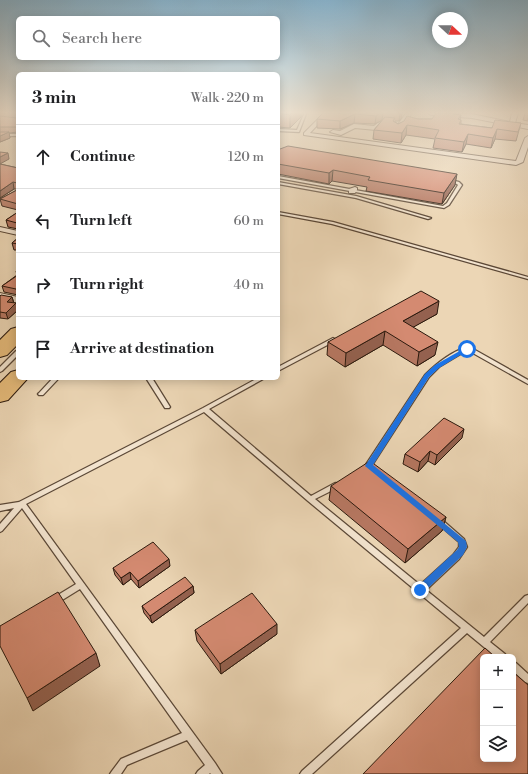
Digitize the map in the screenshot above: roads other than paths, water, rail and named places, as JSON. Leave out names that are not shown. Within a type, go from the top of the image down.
[{"type":"highway","points":[[5,350],[16,336]]},
{"type":"highway","points":[[0,395],[16,379]]},
{"type":"street","points":[[417,149],[516,163],[520,162],[519,156],[522,149]]},
{"type":"street","points":[[459,155],[476,150],[489,152]]},
{"type":"street","points":[[0,228],[8,221]]},
{"type":"street","points":[[0,228],[16,232]]},
{"type":"street","points":[[0,296],[16,300]]},
{"type":"lane","points":[[280,177],[444,207],[448,204],[460,185],[458,183],[445,180]]},
{"type":"lane","points":[[280,183],[356,198],[429,218]]},
{"type":"lane","points":[[280,213],[332,223],[528,278]]},
{"type":"lane","points":[[280,369],[341,336]]},
{"type":"lane","points":[[361,472],[371,468],[427,376],[437,366],[462,351],[467,349],[473,351],[528,382]]},
{"type":"lane","points":[[0,370],[5,350]]},
{"type":"lane","points":[[41,394],[54,380]]},
{"type":"lane","points":[[150,380],[167,407]]},
{"type":"lane","points":[[0,508],[22,503],[258,380]]},
{"type":"lane","points":[[205,409],[310,499],[498,654]]},
{"type":"lane","points":[[310,499],[344,482]]},
{"type":"lane","points":[[0,529],[22,503]]},
{"type":"lane","points":[[22,503],[214,770],[201,774]]},
{"type":"lane","points":[[420,590],[456,557],[463,547],[462,541],[433,517]]},
{"type":"lane","points":[[47,606],[80,585]]},
{"type":"lane","points":[[484,642],[528,598]]},
{"type":"lane","points":[[305,774],[467,628]]},
{"type":"lane","points":[[516,669],[528,679]]},
{"type":"lane","points":[[115,774],[124,762],[189,736]]}]
